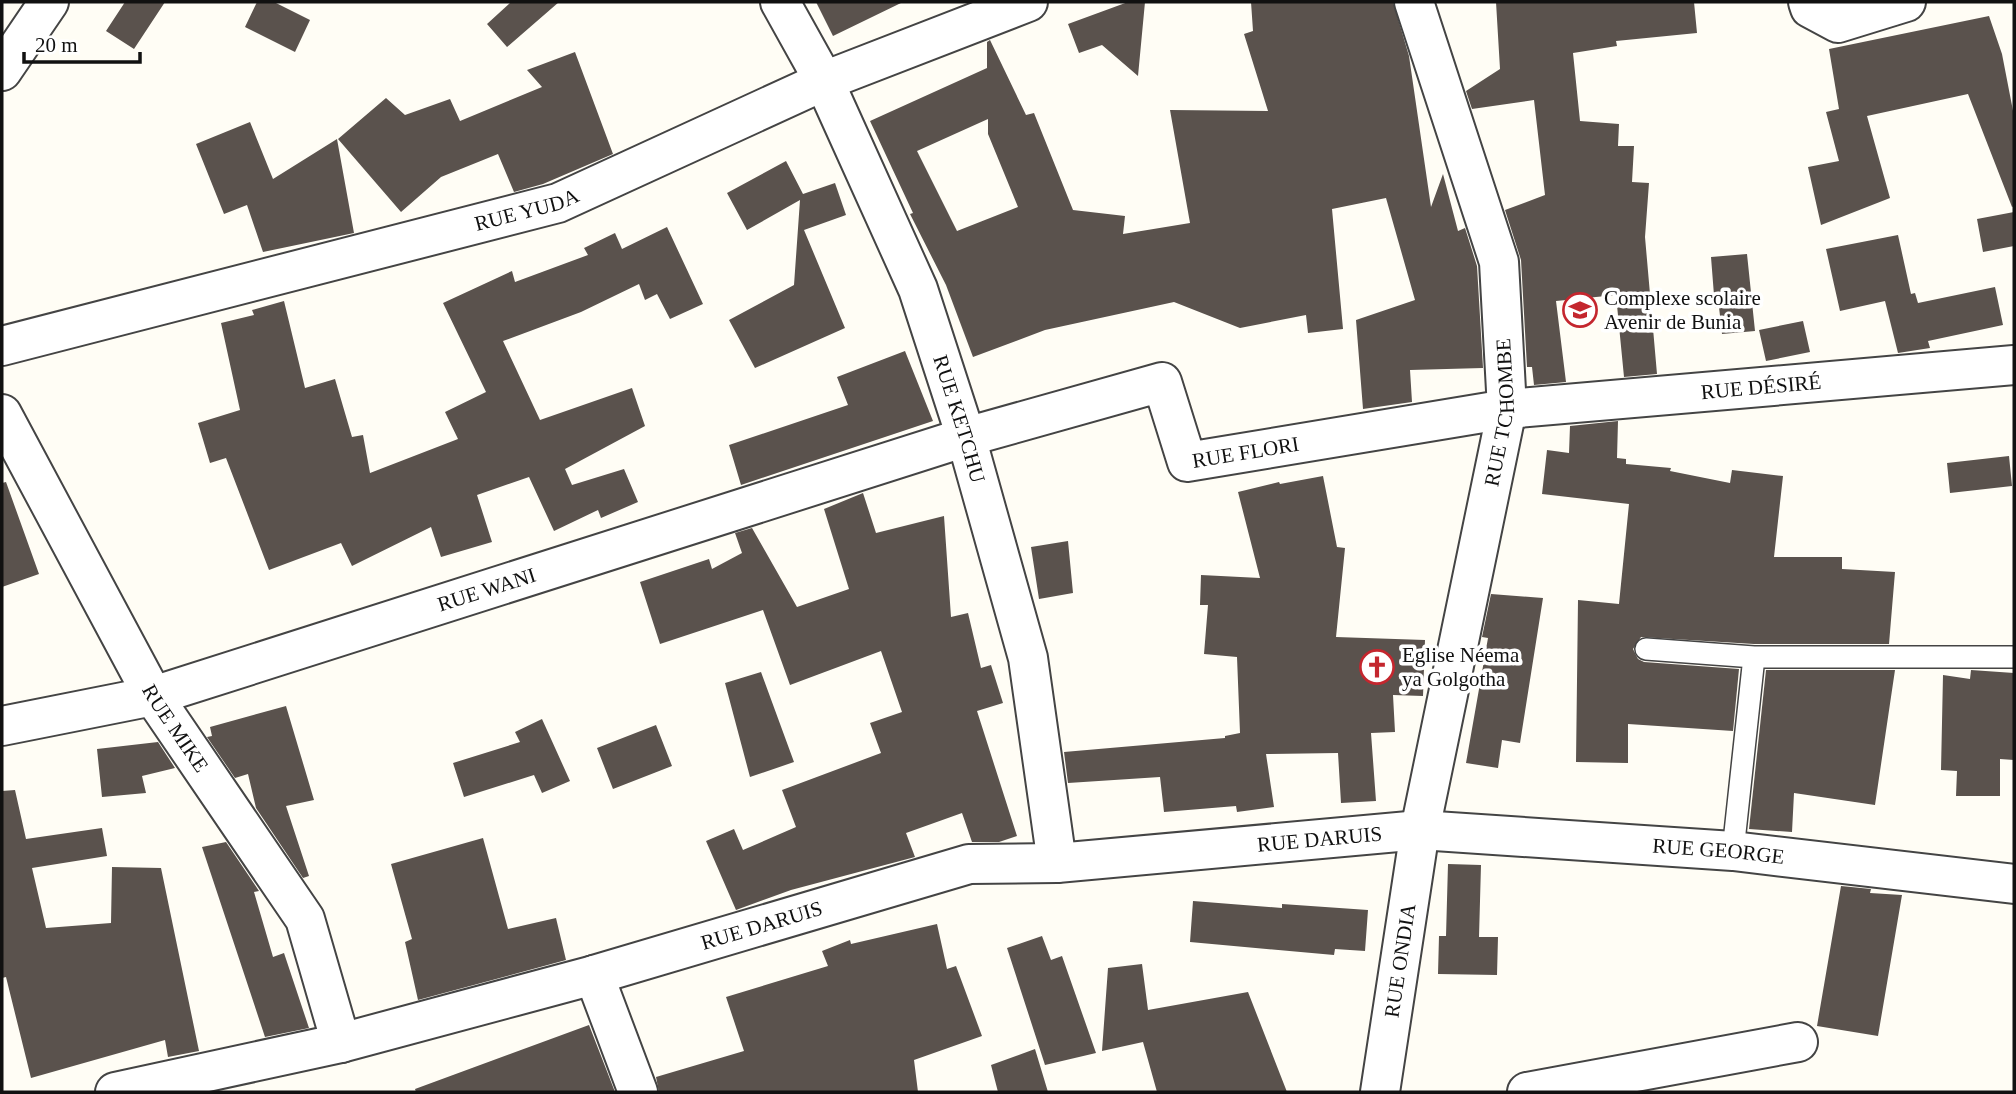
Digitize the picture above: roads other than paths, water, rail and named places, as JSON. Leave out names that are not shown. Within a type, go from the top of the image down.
[{"type":"street","points":[[2,71],[49,2]]},
{"type":"street","name":"RUE KETCHU","points":[[780,2],[824,81],[918,289],[966,437],[1028,658],[1057,863]]},
{"type":"street","name":"RUE YUDA","points":[[5,341],[558,203],[824,81],[1028,2]]},
{"type":"street","name":"RUE TCHOMBE","points":[[1414,2],[1499,262],[1507,410],[1420,830]]},
{"type":"street","points":[[1808,2],[1810,8],[1838,23],[1906,2]]},
{"type":"street","name":"RUE DÉSIRÉ","points":[[1507,410],[2014,365]]},
{"type":"street","name":"RUE FLORI","points":[[966,437],[1163,382],[1187,462],[1507,410]]},
{"type":"street","name":"RUE MIKE","points":[[2,414],[153,696],[305,919],[341,1044]]},
{"type":"street","name":"RUE WANI","points":[[2,726],[153,696],[966,437]]},
{"type":"street","name":"RUE GEORGE","points":[[1420,830],[1733,851],[2014,884]]},
{"type":"street","name":"RUE DARUIS","points":[[115,1092],[341,1044],[594,975],[969,864],[1057,863],[1420,830]]},
{"type":"street","name":"RUE ONDIA","points":[[1380,1092],[1420,830]]},
{"type":"street","points":[[594,975],[638,1092]]},
{"type":"street","points":[[1527,1092],[1798,1042]]},
{"type":"lane","points":[[1646,649],[1754,657],[2014,657]]},
{"type":"lane","points":[[1733,851],[1754,657]]},
{"type":"place","name":"Complexe scolaire Avenir de Bunia","points":[[1580,310]]},
{"type":"place","name":"Eglise Néema ya Golgotha","points":[[1377,667]]}]
